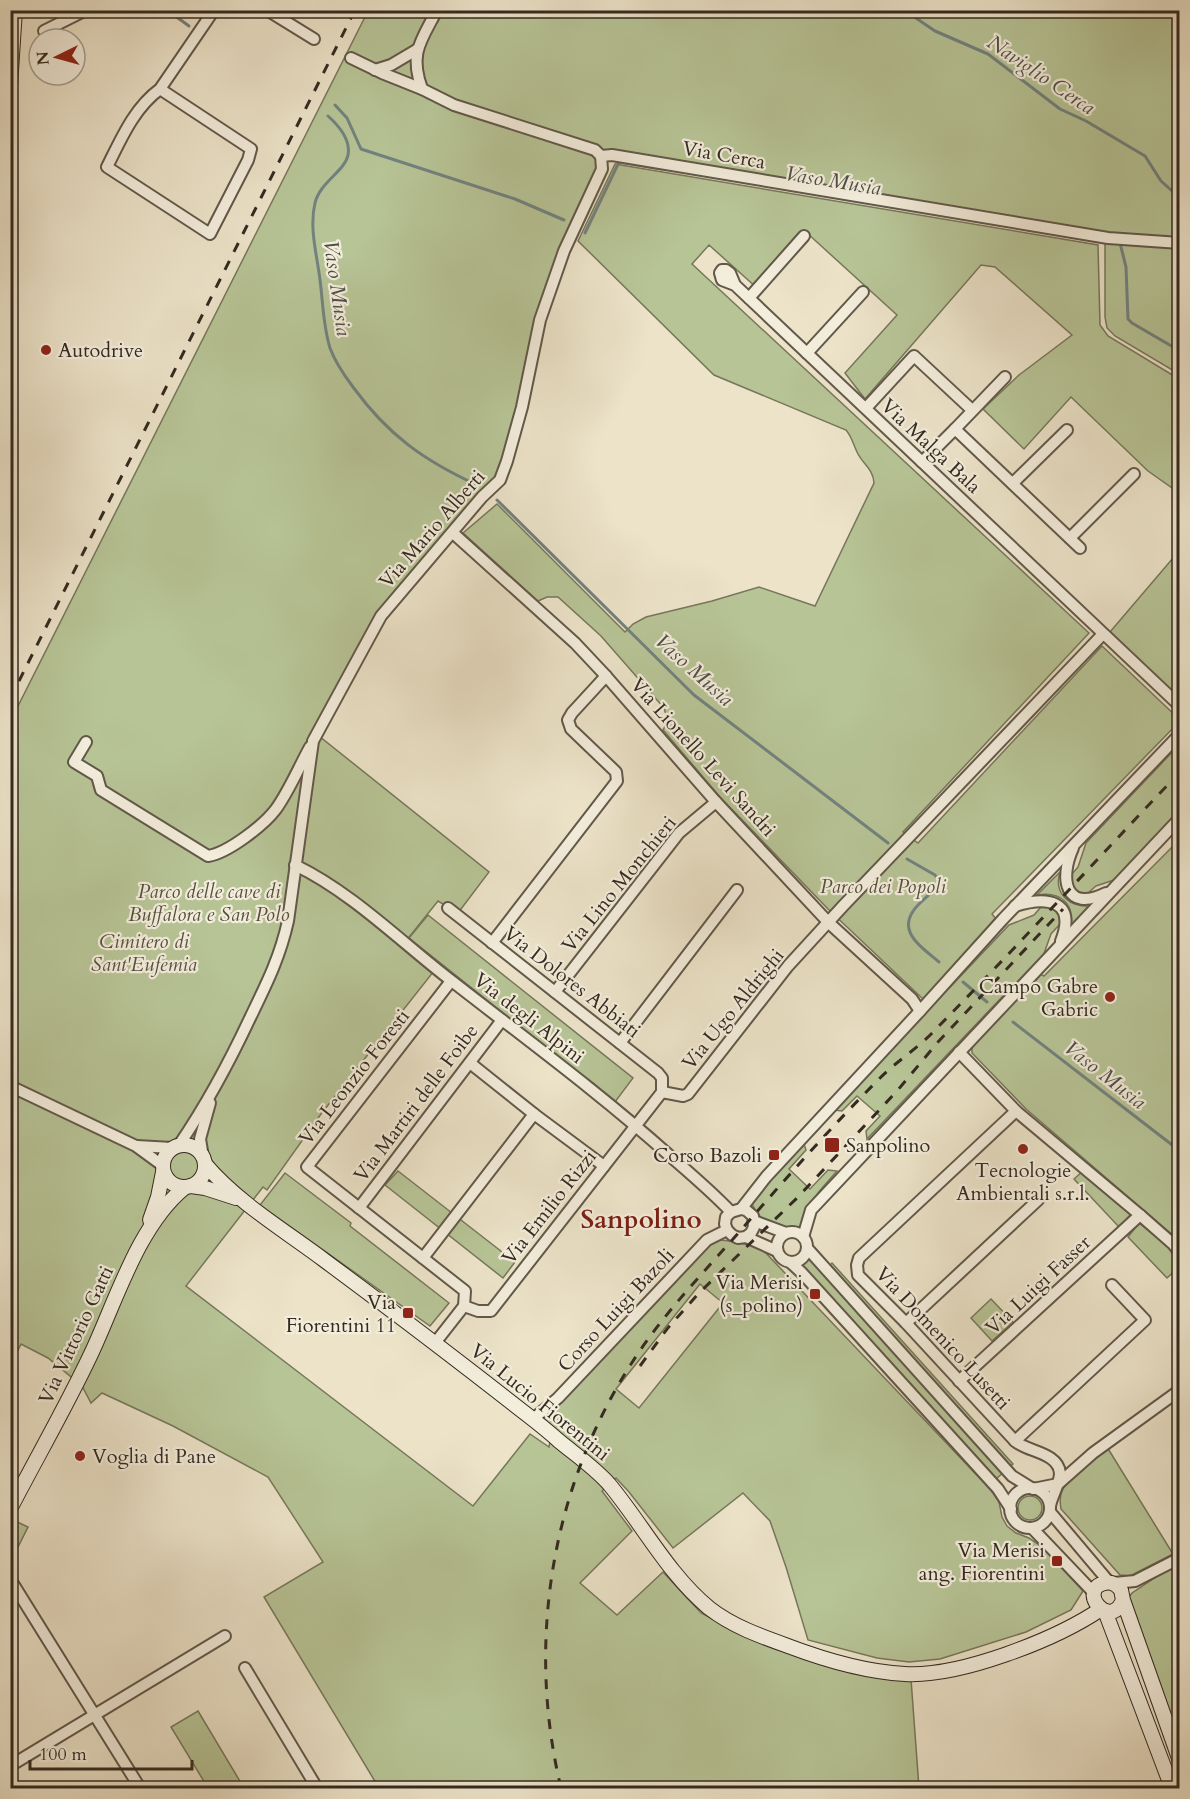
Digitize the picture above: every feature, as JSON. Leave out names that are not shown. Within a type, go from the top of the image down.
[{"type":"street","points":[[10,86],[15,10]]},
{"type":"street","points":[[52,27],[86,10]]},
{"type":"street","points":[[160,89],[251,149],[248,160],[210,234],[106,167],[128,124],[151,96],[160,89],[214,10]]},
{"type":"street","points":[[267,10],[314,39]]},
{"type":"street","points":[[422,89],[416,72],[418,49],[437,10]]},
{"type":"street","points":[[375,70],[391,65],[418,49]]},
{"type":"street","name":"Via Cerca","points":[[351,58],[454,105],[595,150],[601,156],[612,154],[1108,238],[1179,243]]},
{"type":"street","name":"Via Mario Alberti","points":[[86,742],[74,762],[97,776],[101,790],[208,856],[217,855],[246,837],[276,810],[381,616],[482,497],[500,480],[522,407],[540,320],[564,251],[602,169],[601,156]]},
{"type":"street","points":[[749,298],[804,236]]},
{"type":"street","name":"Via Malga Bala","points":[[735,285],[1179,706]]},
{"type":"street","points":[[807,353],[863,292]]},
{"type":"street","points":[[866,408],[914,356],[972,410]]},
{"type":"street","points":[[922,462],[1005,377]]},
{"type":"street","points":[[955,429],[1080,548]]},
{"type":"street","points":[[1013,483],[1067,430]]},
{"type":"street","points":[[1070,538],[1134,474]]},
{"type":"street","name":"Via Lionello Levi Sandri","points":[[453,533],[575,643],[716,802],[830,922],[912,999],[920,1011]]},
{"type":"street","points":[[830,922],[1103,634]]},
{"type":"street","points":[[492,943],[617,781],[616,772],[571,729],[568,720],[606,676]]},
{"type":"street","points":[[1172,1788],[1098,1603],[1032,1528],[1020,1525],[998,1489],[802,1273],[790,1262],[783,1260],[777,1251],[746,1237],[738,1238],[732,1235],[725,1224],[726,1217],[736,1210],[1014,907],[1179,734]]},
{"type":"street","name":"Via Mario Alberti","points":[[176,1147],[215,1089],[273,972],[281,950],[288,921],[313,741]]},
{"type":"street","name":"Via Lino Monchieri","points":[[555,992],[679,833],[716,802]]},
{"type":"street","points":[[803,1237],[812,1210],[1179,818]]},
{"type":"street","points":[[1076,842],[1066,870],[1066,886],[1070,893],[1076,898],[1084,899],[1096,898],[1112,890]]},
{"type":"street","name":"Via degli Alpini","points":[[295,865],[314,874],[345,896],[636,1125],[716,1196],[736,1210]]},
{"type":"street","points":[[620,1043],[737,890]]},
{"type":"street","points":[[1014,907],[1040,901],[1059,906],[1066,915],[1066,924],[1058,947]]},
{"type":"street","name":"Via Dolores Abbiati","points":[[448,908],[658,1073],[662,1078],[662,1092]]},
{"type":"street","name":"Via Ugo Aldrighi","points":[[662,1092],[683,1096],[688,1094],[788,966],[830,922]]},
{"type":"street","name":"Via Leonzio Foresti","points":[[451,981],[307,1167],[465,1291],[464,1306]]},
{"type":"street","name":"Via Martiri delle Foibe","points":[[359,1208],[502,1020]]},
{"type":"street","points":[[959,1052],[1016,1111],[1140,1215],[1173,1244],[1179,1253]]},
{"type":"street","points":[[470,1063],[604,1166]]},
{"type":"street","points":[[10,1086],[136,1146],[163,1169],[171,1184],[187,1187],[202,1178],[204,1160],[193,1147],[136,1146]]},
{"type":"street","name":"Via Mario Alberti","points":[[204,1160],[200,1145],[201,1133],[215,1089]]},
{"type":"street","points":[[636,1125],[662,1092]]},
{"type":"street","name":"Via Domenico Lusetti","points":[[1016,1111],[859,1258],[856,1265],[858,1275],[906,1323],[1015,1442],[1022,1447],[1048,1456],[1057,1466],[1060,1474],[1058,1484]]},
{"type":"street","points":[[423,1258],[534,1114]]},
{"type":"street","name":"Via Emilio Rizzi","points":[[464,1306],[478,1311],[491,1311],[636,1125]]},
{"type":"street","points":[[163,1169],[164,1159],[176,1147]]},
{"type":"street","name":"Via Lucio Fiorentini","points":[[204,1160],[241,1200],[435,1343],[593,1468],[609,1485],[641,1530],[688,1588],[710,1609],[750,1632],[795,1649],[868,1670],[923,1674],[944,1672],[1043,1640],[1089,1617],[1098,1603]]},
{"type":"street","name":"Via Vittorio Gatti","points":[[143,1241],[158,1197],[163,1169]]},
{"type":"street","name":"Via Lucio Fiorentini","points":[[187,1187],[205,1188],[241,1200]]},
{"type":"street","name":"Via Vittorio Gatti","points":[[10,1509],[92,1353],[143,1241],[167,1203],[187,1187]]},
{"type":"street","points":[[906,1323],[1038,1200]]},
{"type":"street","points":[[736,1210],[750,1212],[754,1221],[754,1227],[746,1237]]},
{"type":"street","name":"Via Luigi Fasser","points":[[959,1381],[1140,1215]]},
{"type":"street","points":[[754,1221],[786,1233],[795,1232],[803,1237],[807,1248],[1012,1476],[1045,1495],[1050,1509],[1112,1583],[1121,1590],[1179,1761]]},
{"type":"street","name":"Corso Luigi Bazoli","points":[[533,1419],[558,1398],[707,1240],[727,1230]]},
{"type":"street","points":[[777,1251],[779,1239],[786,1233]]},
{"type":"street","points":[[790,1262],[802,1257],[807,1248]]},
{"type":"street","points":[[1015,1442],[1145,1320],[1113,1285]]},
{"type":"street","points":[[435,1343],[464,1306]]},
{"type":"street","points":[[1032,1528],[1044,1523],[1058,1484],[1093,1453],[1179,1390]]},
{"type":"street","points":[[1011,1509],[1015,1496],[1026,1489],[1058,1484]]},
{"type":"street","points":[[1098,1603],[1100,1585],[1135,1581],[1179,1558]]},
{"type":"street","points":[[10,1579],[140,1788]]},
{"type":"street","points":[[1098,1603],[1114,1610],[1121,1604],[1123,1597],[1135,1581]]},
{"type":"street","points":[[10,1766],[225,1636]]},
{"type":"street","points":[[244,1668],[317,1788]]},
{"type":"green space","name":"Parco delle cave di Buffalora e San Polo","points":[[368,11],[1179,11],[1179,374],[1115,336],[1107,328],[1105,235],[609,150],[564,247],[497,478],[449,529],[377,613],[314,732],[489,872],[458,913],[438,901],[401,947],[434,971],[321,1114],[267,1190],[263,1187],[186,1286],[473,1506],[530,1434],[549,1447],[551,1436],[534,1418],[708,1240],[736,1242],[763,1250],[991,1490],[999,1502],[1002,1517],[1007,1526],[1042,1547],[1083,1591],[1071,1610],[1026,1632],[940,1659],[909,1662],[877,1658],[808,1640],[770,1521],[743,1493],[673,1548],[616,1478],[602,1491],[632,1531],[580,1583],[617,1615],[663,1572],[701,1613],[720,1623],[911,1679],[919,1788],[379,1788],[264,1597],[323,1562],[268,1477],[173,1426],[102,1393],[91,1403],[82,1386],[48,1358],[21,1344],[11,1365],[11,720]],"holes":[[[700,1284],[723,1303],[639,1408],[616,1389]]]},
{"type":"green space","name":"Parco dei Popoli","points":[[615,164],[1098,245],[1100,325],[1108,336],[1179,379],[1179,497],[1172,488],[1148,471],[1071,397],[1024,449],[983,409],[1019,375],[1072,335],[995,267],[981,265],[865,399],[845,373],[897,315],[807,233],[757,288],[709,245],[692,264],[1089,633],[903,832],[918,843],[1102,646],[1179,719],[1179,722],[992,914],[996,919],[923,999],[828,909],[720,797],[663,730],[668,721],[664,708],[601,636],[558,597],[547,597],[538,601],[463,533],[497,504],[625,632],[633,624],[646,617],[759,587],[815,606],[874,483],[870,470],[859,456],[846,430],[714,375],[578,241]]},
{"type":"green space","points":[[1179,551],[1179,699],[1110,632]]},
{"type":"green space","points":[[1179,745],[1179,814],[1120,878],[1096,886],[1088,893],[1076,891],[1070,885],[1071,875],[1078,867],[1086,843]]},
{"type":"green space","points":[[1179,840],[1179,1243],[1175,1237],[1026,1109],[972,1053],[972,1044],[1040,974],[1044,976]]},
{"type":"green space","points":[[1060,872],[1059,887],[1066,898],[1078,905],[1093,906],[1071,928],[1071,912],[1064,901],[1053,895],[1037,895]]},
{"type":"green space","points":[[1050,906],[1057,911],[1060,924],[1051,934],[1042,959],[1003,996],[867,1139],[866,1131],[880,1116],[857,1096],[842,1111],[833,1110],[1009,925],[1034,915],[1041,907]]},
{"type":"green space","points":[[428,915],[633,1078],[615,1102],[409,938]]},
{"type":"green space","points":[[803,1141],[806,1150],[789,1169],[810,1189],[828,1170],[837,1171],[811,1203],[802,1228],[777,1227],[762,1218],[752,1204],[766,1181]]},
{"type":"green space","points":[[398,1171],[515,1262],[503,1278],[385,1185]]},
{"type":"green space","points":[[1083,1171],[1131,1214],[1119,1227],[1074,1179]]},
{"type":"green space","points":[[285,1173],[351,1223],[350,1226],[449,1303],[430,1326],[260,1205]]},
{"type":"green space","points":[[1139,1223],[1169,1247],[1179,1265],[1167,1278],[1128,1237]]},
{"type":"green space","points":[[809,1257],[1004,1472],[996,1479],[801,1266]]},
{"type":"green space","points":[[832,1263],[1013,1464],[1009,1468],[828,1267]]},
{"type":"green space","points":[[991,1299],[1013,1322],[992,1341],[971,1318]]},
{"type":"green space","points":[[1107,1447],[1173,1554],[1130,1576],[1120,1575],[1061,1509],[1060,1496],[1065,1486]]},
{"type":"green space","points":[[1030,1496],[1038,1500],[1042,1508],[1038,1516],[1030,1520],[1022,1516],[1018,1508],[1022,1500]]},
{"type":"green space","points":[[11,1519],[28,1527],[11,1561]]},
{"type":"green space","points":[[1177,1563],[1179,1565],[1179,1738],[1128,1606],[1132,1593]]},
{"type":"green space","points":[[198,1711],[244,1788],[208,1788],[171,1727]]},
{"type":"waterway","name":"Vaso Musia","points":[[167,10],[189,26]]},
{"type":"waterway","name":"Naviglio Cerca","points":[[904,10],[935,31],[988,54],[1060,109],[1086,121],[1145,156],[1161,181],[1180,198]]},
{"type":"waterway","name":"Vaso Musia","points":[[335,105],[347,118],[361,149],[515,199],[564,220]]},
{"type":"waterway","name":"Vaso Musia","points":[[328,116],[343,133],[348,144],[346,161],[322,189],[313,212],[314,242],[325,323],[332,353],[353,387],[393,433],[423,456],[477,485]]},
{"type":"waterway","name":"Vaso Musia","points":[[585,233],[619,162],[662,169]]},
{"type":"waterway","name":"Vaso Musia","points":[[1120,243],[1126,267],[1128,319],[1180,351]]},
{"type":"waterway","name":"Vaso Musia","points":[[497,500],[694,695],[888,843]]},
{"type":"waterway","name":"Vaso Musia","points":[[907,859],[935,875],[939,882],[912,912],[909,921],[909,929],[917,943],[939,962]]},
{"type":"waterway","name":"Vaso Musia","points":[[963,982],[987,1002]]},
{"type":"waterway","name":"Vaso Musia","points":[[1013,1022],[1180,1151]]},
{"type":"railway","points":[[10,699],[355,10]]},
{"type":"railway","points":[[561,1788],[551,1733],[546,1678],[547,1622],[553,1567],[565,1513],[582,1460],[605,1410],[633,1361],[685,1293],[827,1133],[881,1077],[927,1038],[1180,772]]},
{"type":"railway","points":[[640,1366],[667,1329],[698,1294],[798,1197],[897,1091],[938,1042],[1063,909]]},
{"type":"place","name":"Autodrive","points":[[46,350]]},
{"type":"place","name":"Campo Gabre Gabric","points":[[1110,997]]},
{"type":"place","name":"Sanpolino","points":[[832,1145]]},
{"type":"place","name":"Tecnologie Ambientali s.r.l.","points":[[1023,1149]]},
{"type":"place","name":"Corso Bazoli","points":[[774,1155]]},
{"type":"place","name":"Via Merisi (s_polino)","points":[[815,1294]]},
{"type":"place","name":"Via Fiorentini 11","points":[[408,1313]]},
{"type":"place","name":"Voglia di Pane","points":[[80,1456]]},
{"type":"place","name":"Via Merisi ang. Fiorentini","points":[[1057,1561]]},
{"type":"district","name":"Sanpolino","points":[[641,1219]]},
{"type":"park label","name":"Cimitero di Sant'Eufemia","points":[[144,952]]}]
